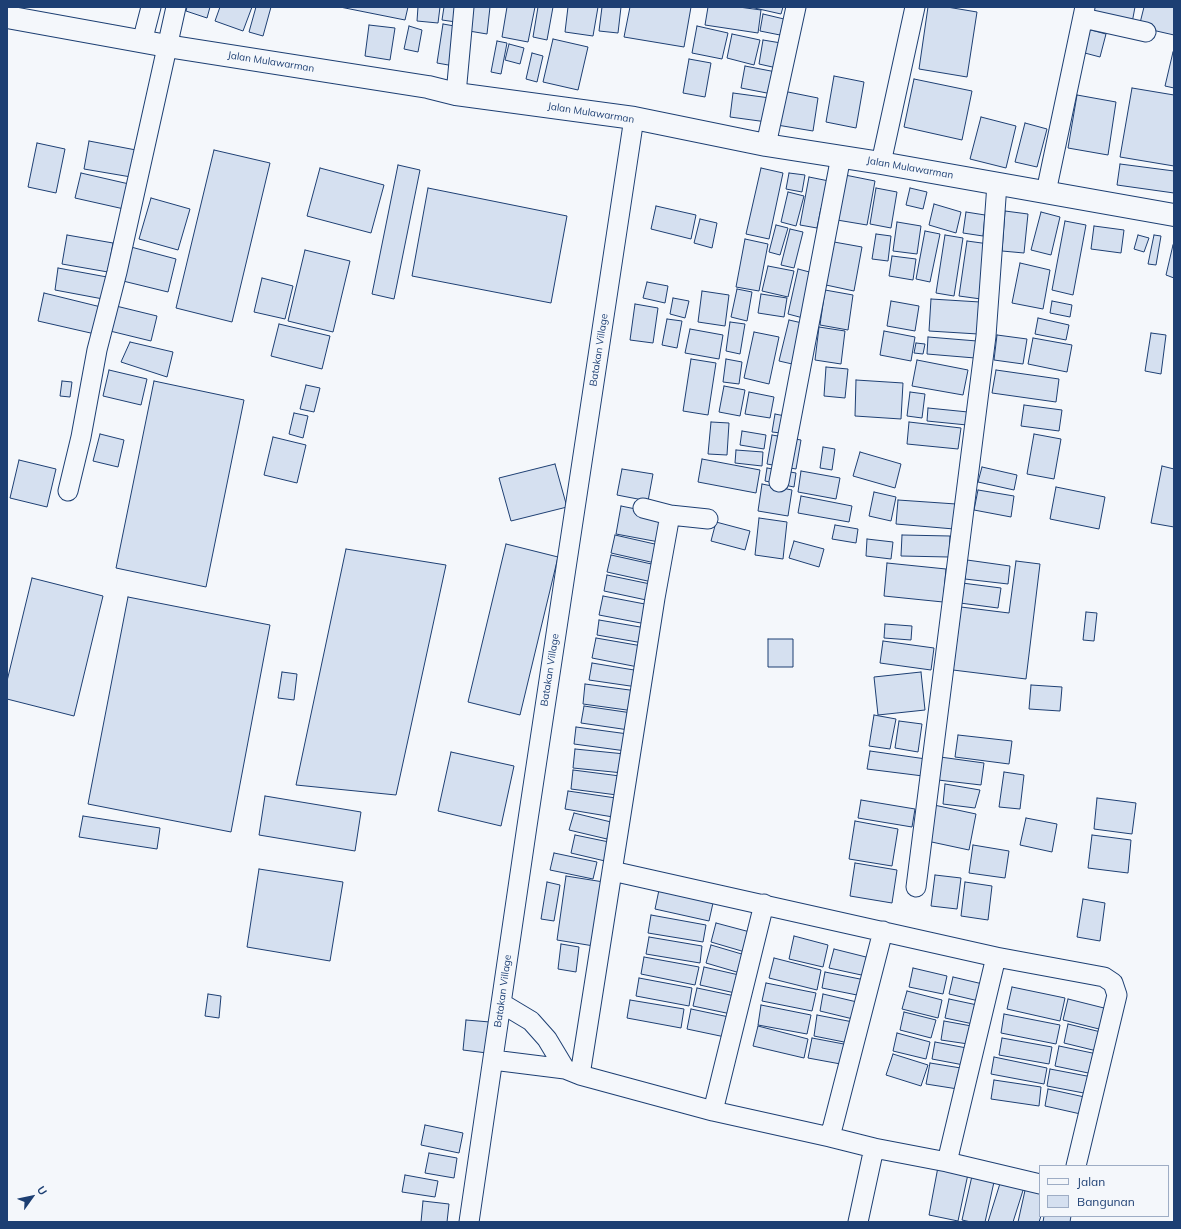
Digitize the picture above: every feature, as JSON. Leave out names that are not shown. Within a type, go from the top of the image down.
[{"type":"main road","name":"Jalan Mulawarman","points":[[12,14],[142,42],[428,87],[456,94],[634,118],[766,145],[841,156],[1174,215]]},
{"type":"street","points":[[142,42],[151,7]]},
{"type":"street","points":[[68,491],[97,350],[117,272],[176,7]]},
{"type":"street","points":[[456,94],[464,7]]},
{"type":"street","points":[[766,145],[796,7]]},
{"type":"street","points":[[881,163],[915,7]]},
{"type":"street","points":[[1046,192],[1084,13],[1146,32]]},
{"type":"street","name":"Batakan Village","points":[[469,1222],[634,118]]},
{"type":"street","points":[[779,482],[841,156]]},
{"type":"street","points":[[916,887],[986,336],[997,184]]},
{"type":"street","points":[[643,508],[670,515],[708,519]]},
{"type":"street","points":[[572,1072],[612,871],[655,598],[670,515]]},
{"type":"street","points":[[612,871],[996,957],[1104,977],[1113,984],[1118,995],[1076,1165]]},
{"type":"street","points":[[714,1111],[764,904]]},
{"type":"street","points":[[830,1137],[884,931]]},
{"type":"street","points":[[948,1162],[996,957]]},
{"type":"street","points":[[501,1002],[531,1021],[572,1072]]},
{"type":"street","points":[[493,1060],[572,1072],[714,1111],[874,1148],[948,1162],[1039,1184]]},
{"type":"street","points":[[858,1222],[874,1148]]},
{"type":"building","points":[[187,7],[210,7],[207,18],[186,11]]},
{"type":"building","points":[[220,7],[252,7],[243,31],[215,21]]},
{"type":"building","points":[[256,7],[271,7],[263,36],[249,32]]},
{"type":"building","points":[[340,7],[408,7],[405,20]]},
{"type":"building","points":[[418,7],[440,7],[438,23],[417,21]]},
{"type":"building","points":[[444,7],[459,7],[456,22],[442,20]]},
{"type":"building","points":[[473,7],[490,7],[487,34],[469,31]]},
{"type":"building","points":[[507,7],[535,7],[528,42],[502,37]]},
{"type":"building","points":[[538,7],[553,7],[547,40],[533,37]]},
{"type":"building","points":[[568,7],[598,7],[593,36],[565,32]]},
{"type":"building","points":[[602,7],[621,7],[618,33],[599,31]]},
{"type":"building","points":[[630,7],[691,7],[684,47],[624,37]]},
{"type":"building","points":[[708,7],[739,7],[761,10],[758,33],[705,25]]},
{"type":"building","points":[[750,7],[783,7],[781,14]]},
{"type":"building","points":[[928,7],[947,7],[977,12],[967,77],[919,69]]},
{"type":"building","points":[[1092,7],[1135,7],[1132,23],[1090,14]]},
{"type":"building","points":[[1144,7],[1174,7],[1174,35],[1139,27]]},
{"type":"building","points":[[763,14],[784,19],[780,35],[760,31]]},
{"type":"building","points":[[443,24],[460,27],[454,66],[437,63]]},
{"type":"building","points":[[369,25],[395,28],[390,60],[365,56]]},
{"type":"building","points":[[409,26],[422,30],[418,52],[404,49]]},
{"type":"building","points":[[697,26],[728,33],[722,59],[692,53]]},
{"type":"building","points":[[1087,29],[1106,34],[1100,57],[1081,52]]},
{"type":"building","points":[[732,34],[760,40],[754,65],[727,58]]},
{"type":"building","points":[[553,39],[588,47],[578,90],[543,82]]},
{"type":"building","points":[[763,40],[781,43],[777,68],[759,64]]},
{"type":"building","points":[[497,41],[507,43],[501,74],[491,72]]},
{"type":"building","points":[[509,44],[524,48],[520,64],[505,60]]},
{"type":"building","points":[[1174,52],[1174,88],[1165,86]]},
{"type":"building","points":[[532,53],[543,56],[537,82],[526,79]]},
{"type":"building","points":[[689,59],[711,63],[705,97],[683,93]]},
{"type":"building","points":[[745,66],[776,72],[772,94],[741,88]]},
{"type":"building","points":[[834,76],[864,82],[856,128],[826,122]]},
{"type":"building","points":[[914,79],[972,91],[962,140],[904,127]]},
{"type":"building","points":[[1132,88],[1174,95],[1174,166],[1120,157]]},
{"type":"building","points":[[783,91],[818,98],[813,131],[777,125]]},
{"type":"building","points":[[733,93],[770,98],[767,122],[730,117]]},
{"type":"building","points":[[1077,95],[1116,102],[1108,155],[1068,148]]},
{"type":"building","points":[[981,117],[1016,126],[1006,168],[970,159]]},
{"type":"building","points":[[1025,123],[1047,129],[1037,167],[1015,162]]},
{"type":"building","points":[[89,141],[136,150],[131,177],[84,169]]},
{"type":"building","points":[[37,143],[65,149],[56,193],[28,187]]},
{"type":"building","points":[[214,150],[270,163],[232,322],[176,308]]},
{"type":"building","points":[[1120,164],[1174,171],[1174,193],[1117,185]]},
{"type":"building","points":[[398,165],[420,170],[394,299],[372,294]]},
{"type":"building","points":[[320,168],[384,185],[371,233],[307,216]]},
{"type":"building","points":[[761,168],[783,173],[769,239],[746,234]]},
{"type":"building","points":[[81,173],[129,184],[124,209],[75,198]]},
{"type":"building","points":[[789,173],[805,175],[802,192],[786,189]]},
{"type":"building","points":[[845,175],[875,181],[867,225],[837,220]]},
{"type":"building","points":[[809,177],[834,182],[829,209],[821,208],[817,228],[800,225]]},
{"type":"building","points":[[428,188],[567,216],[551,303],[412,276]]},
{"type":"building","points":[[876,188],[897,192],[891,228],[870,224]]},
{"type":"building","points":[[910,188],[927,192],[923,209],[906,205]]},
{"type":"building","points":[[788,192],[804,196],[796,226],[781,222]]},
{"type":"building","points":[[151,198],[190,209],[178,250],[139,239]]},
{"type":"building","points":[[934,204],[961,212],[956,233],[929,225]]},
{"type":"building","points":[[656,206],[696,215],[691,239],[651,229]]},
{"type":"building","points":[[1005,211],[1028,214],[1024,253],[1002,251]]},
{"type":"building","points":[[966,212],[985,215],[983,236],[963,233]]},
{"type":"building","points":[[1041,212],[1060,217],[1051,255],[1031,250]]},
{"type":"building","points":[[700,219],[717,223],[712,248],[694,243]]},
{"type":"building","points":[[1065,221],[1086,225],[1073,295],[1052,290]]},
{"type":"building","points":[[897,222],[921,226],[917,254],[893,251]]},
{"type":"building","points":[[776,225],[788,228],[780,255],[769,252]]},
{"type":"building","points":[[1094,226],[1124,230],[1121,253],[1091,249]]},
{"type":"building","points":[[790,229],[803,232],[794,268],[781,265]]},
{"type":"building","points":[[925,231],[940,234],[930,282],[916,279]]},
{"type":"building","points":[[876,234],[891,236],[888,261],[872,259]]},
{"type":"building","points":[[67,235],[113,243],[108,272],[62,264]]},
{"type":"building","points":[[945,235],[963,238],[954,296],[936,293]]},
{"type":"building","points":[[1138,235],[1149,238],[1144,252],[1134,249]]},
{"type":"building","points":[[1154,235],[1161,236],[1156,265],[1148,264]]},
{"type":"building","points":[[745,239],[768,244],[759,291],[736,287]]},
{"type":"building","points":[[967,241],[989,244],[981,299],[959,296]]},
{"type":"building","points":[[834,242],[862,247],[854,291],[826,285]]},
{"type":"building","points":[[1174,245],[1174,278],[1166,275]]},
{"type":"building","points":[[131,247],[176,259],[168,292],[123,281]]},
{"type":"building","points":[[305,250],[350,261],[333,332],[288,321]]},
{"type":"building","points":[[892,256],[916,259],[913,280],[889,276]]},
{"type":"building","points":[[1020,263],[1050,270],[1043,309],[1012,303]]},
{"type":"building","points":[[768,266],[794,271],[788,297],[762,291]]},
{"type":"building","points":[[58,268],[107,277],[103,299],[55,290]]},
{"type":"building","points":[[798,269],[817,274],[807,319],[788,314]]},
{"type":"building","points":[[262,278],[293,286],[285,319],[254,312]]},
{"type":"building","points":[[647,282],[668,286],[665,303],[643,298]]},
{"type":"building","points":[[737,289],[752,292],[747,321],[731,317]]},
{"type":"building","points":[[825,290],[853,295],[848,330],[820,325]]},
{"type":"building","points":[[702,291],[729,295],[725,326],[698,322]]},
{"type":"building","points":[[44,293],[101,307],[95,334],[38,321]]},
{"type":"building","points":[[761,294],[787,298],[784,317],[758,313]]},
{"type":"building","points":[[673,298],[689,301],[685,318],[670,314]]},
{"type":"building","points":[[931,299],[980,302],[978,334],[929,331]]},
{"type":"building","points":[[891,301],[919,306],[915,331],[887,326]]},
{"type":"building","points":[[1052,301],[1072,305],[1070,317],[1050,313]]},
{"type":"building","points":[[635,304],[658,308],[653,343],[630,340]]},
{"type":"building","points":[[116,306],[157,316],[151,341],[110,331]]},
{"type":"building","points":[[1038,318],[1069,325],[1066,340],[1035,334]]},
{"type":"building","points":[[667,319],[682,321],[677,348],[662,345]]},
{"type":"building","points":[[789,320],[811,325],[801,366],[779,361]]},
{"type":"building","points":[[730,322],[745,324],[740,354],[726,351]]},
{"type":"building","points":[[279,324],[330,336],[322,369],[271,356]]},
{"type":"building","points":[[819,327],[845,331],[841,364],[815,360]]},
{"type":"building","points":[[690,329],[723,335],[719,359],[685,353]]},
{"type":"building","points":[[884,331],[915,337],[911,361],[880,355]]},
{"type":"building","points":[[754,332],[779,337],[769,384],[744,378]]},
{"type":"building","points":[[1151,333],[1166,335],[1161,374],[1145,371]]},
{"type":"building","points":[[997,335],[1027,339],[1023,364],[994,360]]},
{"type":"building","points":[[928,337],[977,341],[975,358],[927,354]]},
{"type":"building","points":[[1033,338],[1072,345],[1067,372],[1028,364]]},
{"type":"building","points":[[130,342],[173,352],[167,377],[121,362]]},
{"type":"building","points":[[916,343],[925,344],[923,354],[914,353]]},
{"type":"building","points":[[691,359],[716,363],[708,415],[683,411]]},
{"type":"building","points":[[726,359],[742,362],[739,384],[723,382]]},
{"type":"building","points":[[917,360],[968,370],[963,395],[912,386]]},
{"type":"building","points":[[826,367],[848,369],[845,398],[824,396]]},
{"type":"building","points":[[109,370],[147,379],[141,405],[103,396]]},
{"type":"building","points":[[996,370],[1059,379],[1056,402],[992,393]]},
{"type":"building","points":[[856,380],[903,383],[901,419],[855,416]]},
{"type":"building","points":[[62,381],[72,382],[70,397],[60,396]]},
{"type":"building","points":[[154,381],[244,400],[206,587],[116,568]]},
{"type":"building","points":[[306,385],[320,388],[314,412],[300,409]]},
{"type":"building","points":[[724,386],[745,390],[740,416],[719,412]]},
{"type":"building","points":[[749,392],[774,397],[770,418],[745,414]]},
{"type":"building","points":[[910,392],[925,394],[922,418],[907,416]]},
{"type":"building","points":[[1024,405],[1062,410],[1059,431],[1021,426]]},
{"type":"building","points":[[928,408],[968,412],[967,425],[927,421]]},
{"type":"building","points":[[294,413],[308,416],[303,438],[289,434]]},
{"type":"building","points":[[775,414],[785,416],[781,433],[772,432]]},
{"type":"building","points":[[711,422],[729,423],[727,455],[708,454]]},
{"type":"building","points":[[909,422],[961,428],[958,449],[907,444]]},
{"type":"building","points":[[742,431],[766,435],[764,449],[740,445]]},
{"type":"building","points":[[100,434],[124,440],[118,467],[93,461]]},
{"type":"building","points":[[1034,434],[1061,439],[1054,479],[1027,474]]},
{"type":"building","points":[[772,435],[801,440],[796,469],[767,464]]},
{"type":"building","points":[[273,437],[306,445],[297,483],[264,475]]},
{"type":"building","points":[[823,447],[835,449],[832,470],[820,468]]},
{"type":"building","points":[[736,450],[763,452],[762,466],[735,463]]},
{"type":"building","points":[[860,452],[901,464],[895,488],[853,476]]},
{"type":"building","points":[[702,459],[760,470],[756,493],[698,482]]},
{"type":"building","points":[[19,460],[56,469],[47,507],[10,498]]},
{"type":"building","points":[[555,464],[567,507],[511,521],[499,478]]},
{"type":"building","points":[[1162,466],[1174,469],[1174,527],[1151,523]]},
{"type":"building","points":[[982,467],[1017,475],[1014,490],[978,482]]},
{"type":"building","points":[[767,468],[796,473],[794,487],[765,481]]},
{"type":"building","points":[[622,469],[653,474],[648,501],[617,495]]},
{"type":"building","points":[[801,471],[840,478],[836,499],[798,492]]},
{"type":"building","points":[[762,484],[792,490],[788,516],[758,511]]},
{"type":"building","points":[[1056,487],[1105,497],[1099,529],[1050,519]]},
{"type":"building","points":[[978,490],[1014,496],[1011,517],[974,510]]},
{"type":"building","points":[[874,492],[896,497],[891,521],[869,516]]},
{"type":"building","points":[[801,496],[852,506],[849,522],[798,513]]},
{"type":"building","points":[[898,500],[956,504],[954,529],[896,524]]},
{"type":"building","points":[[621,506],[665,515],[659,542],[616,534]]},
{"type":"building","points":[[759,518],[787,522],[783,559],[755,555]]},
{"type":"building","points":[[716,522],[750,531],[745,550],[711,541]]},
{"type":"building","points":[[835,525],[858,529],[856,543],[832,539]]},
{"type":"building","points":[[615,535],[659,545],[655,563],[611,553]]},
{"type":"building","points":[[902,535],[950,536],[949,557],[901,556]]},
{"type":"building","points":[[867,539],[893,542],[891,559],[866,556]]},
{"type":"building","points":[[794,541],[824,549],[819,567],[789,558]]},
{"type":"building","points":[[506,544],[558,557],[520,715],[468,702]]},
{"type":"building","points":[[346,549],[446,565],[396,795],[296,785]]},
{"type":"building","points":[[611,555],[656,565],[652,582],[607,572]]},
{"type":"building","points":[[967,560],[1010,566],[1008,584],[965,579]]},
{"type":"building","points":[[1016,561],[1040,564],[1026,679],[953,670],[961,607],[1009,613]]},
{"type":"building","points":[[887,563],[946,569],[943,602],[884,596]]},
{"type":"building","points":[[607,575],[655,585],[651,601],[604,591]]},
{"type":"building","points":[[32,578],[103,596],[74,716],[7,699],[7,681]]},
{"type":"building","points":[[962,583],[1001,588],[998,608],[960,603]]},
{"type":"building","points":[[603,596],[650,605],[646,624],[599,615]]},
{"type":"building","points":[[128,597],[270,625],[231,832],[88,804]]},
{"type":"building","points":[[1086,612],[1097,613],[1094,641],[1083,640]]},
{"type":"building","points":[[599,620],[646,628],[643,643],[597,635]]},
{"type":"building","points":[[885,624],[912,626],[911,640],[884,638]]},
{"type":"building","points":[[596,638],[642,646],[638,667],[592,658]]},
{"type":"building","points":[[768,639],[793,639],[793,667],[768,667]]},
{"type":"building","points":[[883,641],[934,648],[931,670],[880,663]]},
{"type":"building","points":[[592,663],[640,671],[637,687],[589,680]]},
{"type":"building","points":[[282,672],[297,674],[294,700],[278,698]]},
{"type":"building","points":[[921,672],[925,710],[878,715],[874,677]]},
{"type":"building","points":[[585,684],[637,691],[634,711],[583,704]]},
{"type":"building","points":[[1031,685],[1062,687],[1060,711],[1029,709]]},
{"type":"building","points":[[584,706],[632,713],[629,730],[581,723]]},
{"type":"building","points":[[874,715],[896,719],[890,749],[869,746]]},
{"type":"building","points":[[899,721],[922,724],[918,752],[895,748]]},
{"type":"building","points":[[576,727],[628,734],[626,751],[574,744]]},
{"type":"building","points":[[958,735],[1012,741],[1009,764],[955,757]]},
{"type":"building","points":[[575,749],[625,754],[623,773],[573,768]]},
{"type":"building","points":[[870,751],[926,759],[923,776],[867,769]]},
{"type":"building","points":[[451,752],[514,766],[501,826],[438,811]]},
{"type":"building","points":[[940,757],[984,763],[981,785],[938,780]]},
{"type":"building","points":[[573,770],[620,776],[617,795],[571,789]]},
{"type":"building","points":[[1004,772],[1024,775],[1020,809],[999,807]]},
{"type":"building","points":[[945,784],[980,790],[975,808],[943,804]]},
{"type":"building","points":[[568,791],[616,798],[613,817],[565,809]]},
{"type":"building","points":[[265,796],[361,812],[355,851],[259,835]]},
{"type":"building","points":[[1097,798],[1136,803],[1132,834],[1094,829]]},
{"type":"building","points":[[861,800],[915,809],[912,827],[858,818]]},
{"type":"building","points":[[934,805],[976,814],[969,850],[927,841]]},
{"type":"building","points":[[574,813],[611,822],[607,839],[569,830]]},
{"type":"building","points":[[83,816],[160,828],[157,849],[79,837]]},
{"type":"building","points":[[1026,818],[1057,824],[1052,852],[1020,845]]},
{"type":"building","points":[[855,821],[898,829],[892,866],[849,859]]},
{"type":"building","points":[[575,835],[609,842],[605,861],[571,853]]},
{"type":"building","points":[[1092,835],[1131,840],[1128,873],[1088,868]]},
{"type":"building","points":[[973,845],[1009,851],[1005,878],[969,873]]},
{"type":"building","points":[[554,853],[597,862],[593,879],[550,870]]},
{"type":"building","points":[[855,863],[897,870],[892,903],[850,896]]},
{"type":"building","points":[[259,869],[343,882],[330,961],[247,947]]},
{"type":"building","points":[[935,875],[961,878],[957,909],[931,906]]},
{"type":"building","points":[[566,876],[610,883],[600,947],[557,940]]},
{"type":"building","points":[[547,882],[560,885],[554,921],[541,919]]},
{"type":"building","points":[[965,882],[992,886],[988,920],[961,916]]},
{"type":"building","points":[[659,890],[713,903],[709,921],[655,909]]},
{"type":"building","points":[[1083,899],[1105,903],[1100,941],[1077,937]]},
{"type":"building","points":[[651,915],[706,925],[703,942],[648,933]]},
{"type":"building","points":[[716,923],[750,932],[745,952],[711,942]]},
{"type":"building","points":[[794,936],[828,945],[823,967],[789,959]]},
{"type":"building","points":[[649,937],[702,946],[700,963],[646,954]]},
{"type":"building","points":[[561,944],[579,947],[576,972],[558,969]]},
{"type":"building","points":[[711,945],[745,955],[740,973],[706,963]]},
{"type":"building","points":[[834,949],[870,958],[866,976],[829,968]]},
{"type":"building","points":[[644,957],[699,967],[695,985],[641,974]]},
{"type":"building","points":[[774,958],[821,970],[817,990],[769,978]]},
{"type":"building","points":[[704,967],[739,975],[735,993],[700,985]]},
{"type":"building","points":[[913,968],[947,976],[943,994],[909,987]]},
{"type":"building","points":[[825,972],[865,980],[862,996],[822,988]]},
{"type":"building","points":[[953,977],[987,985],[983,1002],[949,994]]},
{"type":"building","points":[[639,978],[692,988],[689,1006],[636,996]]},
{"type":"building","points":[[766,983],[816,993],[812,1011],[762,1001]]},
{"type":"building","points":[[1012,987],[1065,998],[1060,1021],[1007,1009]]},
{"type":"building","points":[[697,988],[735,996],[731,1014],[693,1006]]},
{"type":"building","points":[[907,991],[942,1000],[938,1018],[902,1009]]},
{"type":"building","points":[[208,994],[221,996],[219,1018],[205,1016]]},
{"type":"building","points":[[823,994],[857,1002],[853,1019],[820,1011]]},
{"type":"building","points":[[949,999],[982,1006],[978,1025],[945,1018]]},
{"type":"building","points":[[1068,999],[1112,1010],[1107,1031],[1063,1020]]},
{"type":"building","points":[[630,1000],[684,1009],[681,1028],[627,1018]]},
{"type":"building","points":[[761,1005],[811,1015],[807,1034],[758,1025]]},
{"type":"building","points":[[691,1009],[729,1017],[725,1037],[687,1029]]},
{"type":"building","points":[[904,1012],[936,1020],[931,1038],[900,1030]]},
{"type":"building","points":[[1004,1014],[1060,1025],[1056,1044],[1001,1033]]},
{"type":"building","points":[[817,1015],[853,1022],[849,1043],[814,1036]]},
{"type":"building","points":[[466,1020],[490,1022],[487,1053],[463,1050]]},
{"type":"building","points":[[944,1021],[977,1027],[975,1045],[941,1040]]},
{"type":"building","points":[[1068,1024],[1105,1033],[1101,1052],[1064,1043]]},
{"type":"building","points":[[758,1026],[808,1039],[804,1058],[753,1046]]},
{"type":"building","points":[[897,1033],[930,1042],[926,1059],[893,1051]]},
{"type":"building","points":[[812,1038],[849,1045],[846,1065],[808,1058]]},
{"type":"building","points":[[1002,1038],[1052,1047],[1049,1064],[999,1055]]},
{"type":"building","points":[[935,1042],[972,1049],[969,1066],[932,1059]]},
{"type":"building","points":[[1059,1046],[1097,1054],[1093,1074],[1055,1066]]},
{"type":"building","points":[[893,1054],[928,1065],[921,1086],[886,1075]]},
{"type":"building","points":[[994,1057],[1047,1068],[1044,1084],[991,1074]]},
{"type":"building","points":[[930,1063],[967,1069],[964,1090],[926,1084]]},
{"type":"building","points":[[1050,1069],[1092,1077],[1089,1094],[1047,1086]]},
{"type":"building","points":[[994,1080],[1041,1087],[1039,1106],[991,1099]]},
{"type":"building","points":[[1048,1089],[1089,1098],[1085,1115],[1045,1106]]},
{"type":"building","points":[[425,1125],[463,1133],[459,1153],[421,1145]]},
{"type":"building","points":[[429,1153],[457,1158],[454,1178],[425,1173]]},
{"type":"building","points":[[938,1167],[968,1174],[958,1221],[929,1215]]},
{"type":"building","points":[[405,1175],[438,1181],[435,1197],[402,1192]]},
{"type":"building","points":[[972,1176],[994,1182],[985,1222],[971,1222],[962,1220]]},
{"type":"building","points":[[1002,1177],[1025,1184],[1013,1222],[988,1222]]},
{"type":"building","points":[[1026,1186],[1039,1190],[1039,1217],[1041,1217],[1039,1222],[1018,1222]]},
{"type":"building","points":[[423,1201],[449,1204],[447,1222],[421,1222]]},
{"type":"building","points":[[1044,1217],[1071,1217],[1070,1222],[1043,1222]]}]
